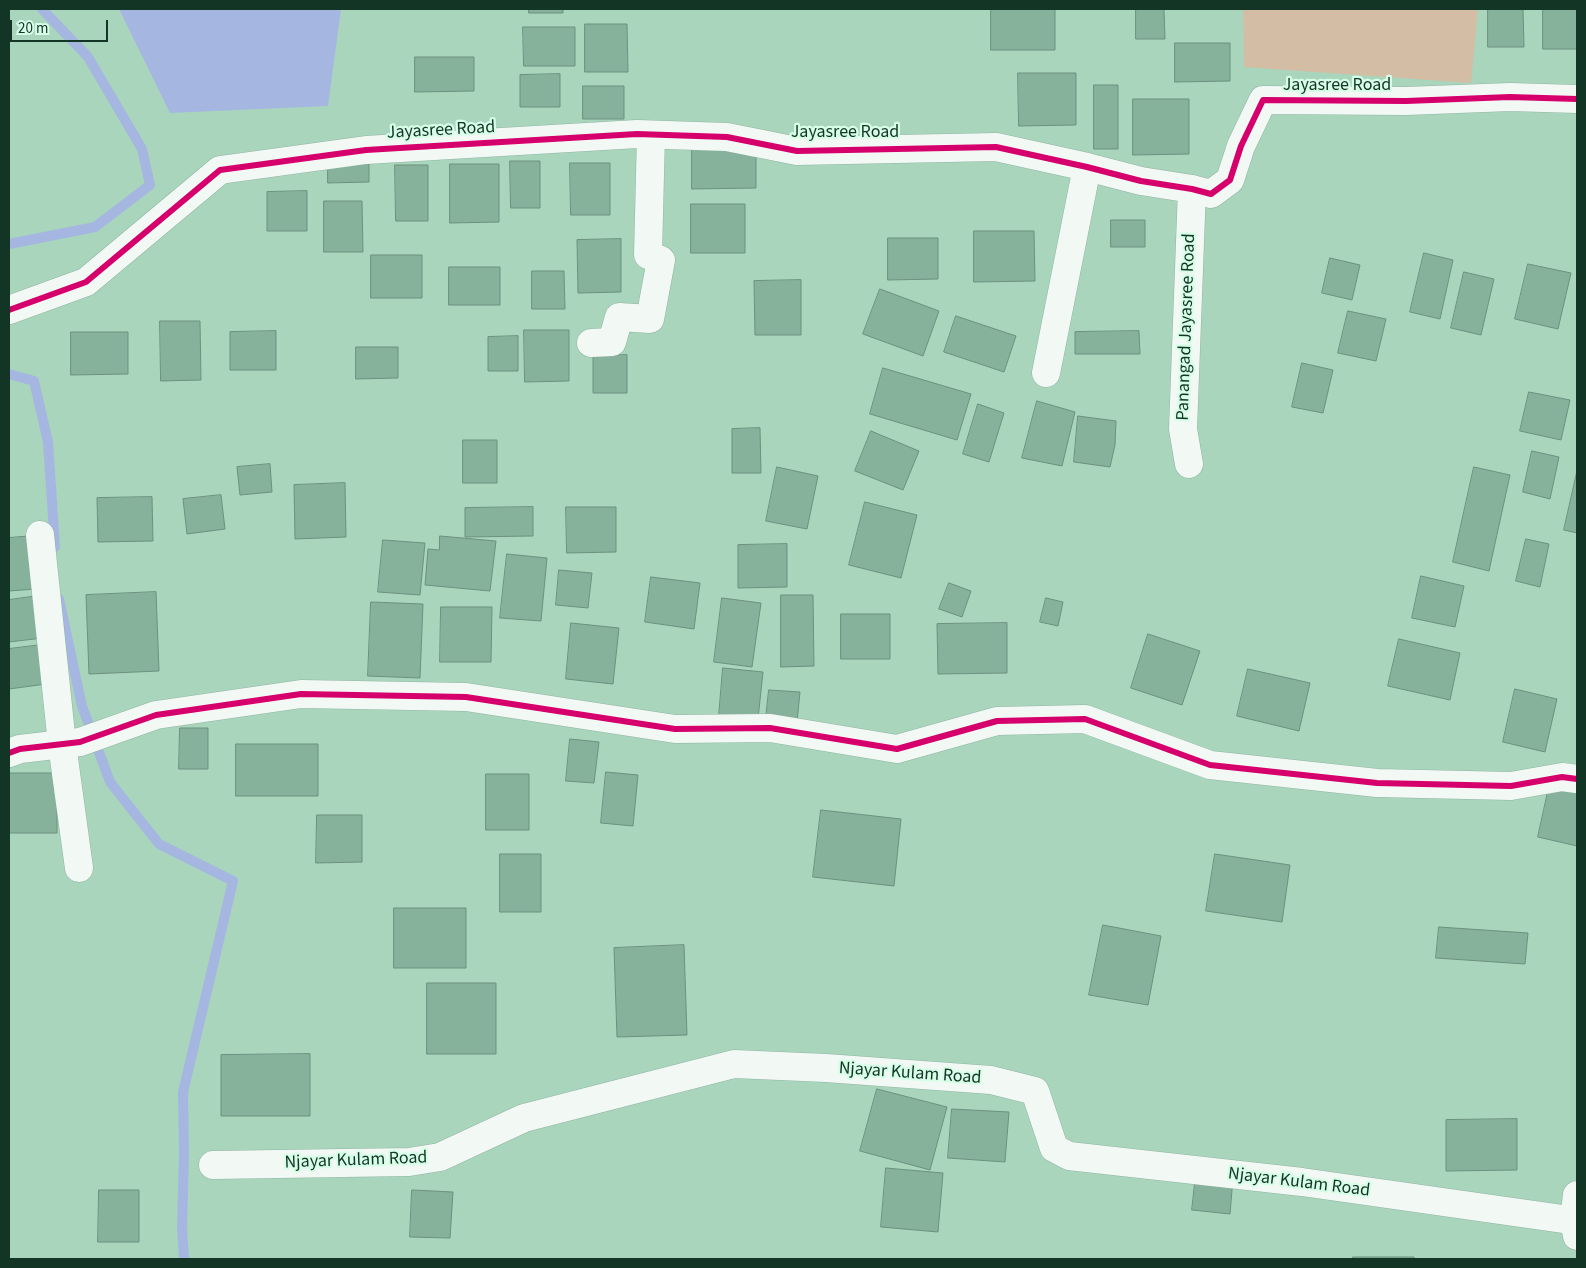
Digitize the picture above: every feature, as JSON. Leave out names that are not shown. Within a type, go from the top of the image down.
[{"type":"street","name":"Jayasree Road","points":[[9,310],[86,282],[220,170],[366,150],[637,134],[727,137],[797,151],[996,147],[1087,166],[1140,181],[1211,194],[1230,180],[1241,146],[1263,100],[1577,99]]},
{"type":"street","points":[[591,343],[612,342],[619,317],[650,318],[661,260],[648,255],[651,135]]},
{"type":"street","points":[[1046,373],[1087,166]]},
{"type":"street","name":"Panangad Jayasree Road","points":[[1189,464],[1183,429],[1192,189]]},
{"type":"street","points":[[40,535],[71,743],[79,868]]},
{"type":"street","points":[[9,753],[71,743],[156,715],[301,694],[466,697],[675,729],[770,728],[897,749],[997,721],[1085,718],[1210,765],[1377,783],[1511,786],[1562,777],[1577,779]]},
{"type":"street","name":"Njayar Kulam Road","points":[[213,1165],[410,1162],[440,1157],[524,1118],[734,1064],[991,1080],[1034,1091],[1054,1148],[1068,1156],[1302,1182],[1576,1218]]},
{"type":"shaded area","points":[[1243,9],[1478,9],[1471,83],[1244,67]]},
{"type":"water","points":[[119,9],[341,9],[328,106],[170,113]]},
{"type":"building","points":[[529,9],[563,9],[563,13],[529,13]]},
{"type":"building","points":[[991,9],[1055,9],[1055,50],[991,50]]},
{"type":"building","points":[[1136,9],[1164,9],[1165,39],[1136,39]]},
{"type":"building","points":[[1488,9],[1523,9],[1524,47],[1488,47]]},
{"type":"building","points":[[1543,9],[1577,9],[1577,49],[1543,49]]},
{"type":"building","points":[[585,24],[627,24],[628,72],[585,72]]},
{"type":"building","points":[[523,27],[575,27],[575,66],[524,66]]},
{"type":"building","points":[[1175,43],[1230,43],[1230,81],[1175,82]]},
{"type":"building","points":[[415,57],[474,57],[474,91],[415,92]]},
{"type":"building","points":[[1018,73],[1076,73],[1076,125],[1019,126]]},
{"type":"building","points":[[560,74],[560,107],[520,107],[520,75]]},
{"type":"building","points":[[1094,85],[1118,85],[1118,149],[1094,149]]},
{"type":"building","points":[[583,86],[624,86],[624,119],[583,119]]},
{"type":"building","points":[[1133,99],[1189,99],[1189,154],[1133,155]]},
{"type":"building","points":[[692,147],[756,147],[756,188],[692,189]]},
{"type":"building","points":[[510,161],[540,161],[540,208],[511,208]]},
{"type":"building","points":[[328,163],[369,163],[369,182],[328,183]]},
{"type":"building","points":[[570,163],[610,163],[610,215],[571,215]]},
{"type":"building","points":[[450,164],[499,164],[499,222],[450,223]]},
{"type":"building","points":[[395,165],[428,165],[428,221],[396,221]]},
{"type":"building","points":[[307,191],[307,231],[267,231],[267,192]]},
{"type":"building","points":[[324,201],[362,201],[363,252],[324,252]]},
{"type":"building","points":[[691,204],[745,204],[745,253],[691,253]]},
{"type":"building","points":[[1111,220],[1145,220],[1145,247],[1111,247]]},
{"type":"building","points":[[974,231],[1034,231],[1035,281],[974,282]]},
{"type":"building","points":[[888,238],[938,238],[938,279],[888,280]]},
{"type":"building","points":[[621,239],[621,292],[578,293],[577,240]]},
{"type":"building","points":[[1424,253],[1453,260],[1440,319],[1410,312]]},
{"type":"building","points":[[371,255],[422,255],[422,298],[371,298]]},
{"type":"building","points":[[1330,258],[1360,265],[1352,300],[1322,293]]},
{"type":"building","points":[[1528,264],[1571,273],[1558,329],[1515,319]]},
{"type":"building","points":[[449,267],[500,267],[500,305],[449,305]]},
{"type":"building","points":[[532,271],[564,271],[565,309],[532,309]]},
{"type":"building","points":[[1464,272],[1494,279],[1481,335],[1451,328]]},
{"type":"building","points":[[801,280],[801,335],[755,335],[754,281]]},
{"type":"building","points":[[880,289],[939,311],[923,356],[863,334]]},
{"type":"building","points":[[1348,311],[1386,319],[1376,361],[1338,353]]},
{"type":"building","points":[[956,316],[1016,336],[1004,372],[944,352]]},
{"type":"building","points":[[160,321],[200,321],[201,380],[161,381]]},
{"type":"building","points":[[524,330],[569,330],[569,381],[525,382]]},
{"type":"building","points":[[276,331],[276,370],[230,370],[230,332]]},
{"type":"building","points":[[1139,331],[1140,354],[1075,354],[1075,332]]},
{"type":"building","points":[[71,332],[128,332],[128,374],[71,375]]},
{"type":"building","points":[[518,336],[518,371],[488,371],[488,337]]},
{"type":"building","points":[[356,347],[398,347],[398,378],[356,379]]},
{"type":"building","points":[[627,355],[627,393],[593,393],[593,356]]},
{"type":"building","points":[[1302,363],[1333,370],[1323,413],[1292,407]]},
{"type":"building","points":[[883,368],[971,394],[957,440],[870,414]]},
{"type":"building","points":[[1529,392],[1570,400],[1561,440],[1520,431]]},
{"type":"building","points":[[1037,401],[1075,412],[1062,466],[1022,458]]},
{"type":"building","points":[[978,404],[1004,413],[989,462],[963,454]]},
{"type":"building","points":[[1078,416],[1116,421],[1115,445],[1110,467],[1074,462]]},
{"type":"building","points":[[760,428],[761,473],[732,473],[732,429]]},
{"type":"building","points":[[871,431],[919,451],[903,490],[855,471]]},
{"type":"building","points":[[463,440],[497,440],[497,483],[463,483]]},
{"type":"building","points":[[1532,451],[1559,457],[1550,499],[1523,492]]},
{"type":"building","points":[[270,464],[272,492],[240,495],[237,467]]},
{"type":"building","points":[[777,467],[818,476],[807,529],[766,521]]},
{"type":"building","points":[[1474,467],[1510,475],[1489,571],[1453,562]]},
{"type":"building","points":[[1577,471],[1577,533],[1564,530]]},
{"type":"building","points":[[345,483],[346,537],[295,539],[294,485]]},
{"type":"building","points":[[221,495],[225,529],[187,534],[183,499]]},
{"type":"building","points":[[152,497],[153,541],[98,542],[97,498]]},
{"type":"building","points":[[865,502],[917,515],[901,578],[849,565]]},
{"type":"building","points":[[533,507],[533,536],[465,537],[465,508]]},
{"type":"building","points":[[566,507],[616,507],[616,552],[567,553]]},
{"type":"building","points":[[33,536],[36,589],[9,591],[9,538]]},
{"type":"building","points":[[440,536],[496,541],[490,591],[425,585],[428,549],[439,550]]},
{"type":"building","points":[[1526,539],[1549,544],[1540,587],[1516,581]]},
{"type":"building","points":[[383,540],[425,543],[420,595],[378,592]]},
{"type":"building","points":[[787,544],[787,587],[738,588],[738,545]]},
{"type":"building","points":[[507,554],[547,558],[541,621],[500,618]]},
{"type":"building","points":[[559,570],[592,573],[588,608],[556,605]]},
{"type":"building","points":[[1421,576],[1464,586],[1455,627],[1412,618]]},
{"type":"building","points":[[651,577],[700,583],[694,629],[645,622]]},
{"type":"building","points":[[949,583],[971,591],[962,617],[939,609]]},
{"type":"building","points":[[156,592],[159,671],[89,674],[86,595]]},
{"type":"building","points":[[781,595],[813,595],[814,666],[781,667]]},
{"type":"building","points":[[38,596],[43,638],[9,642],[9,600]]},
{"type":"building","points":[[722,598],[761,603],[752,667],[714,662]]},
{"type":"building","points":[[1046,598],[1063,602],[1058,626],[1040,622]]},
{"type":"building","points":[[371,602],[423,604],[420,678],[368,676]]},
{"type":"building","points":[[441,607],[492,607],[491,662],[440,662]]},
{"type":"building","points":[[841,614],[890,614],[890,659],[841,659]]},
{"type":"building","points":[[571,623],[619,628],[613,684],[566,679]]},
{"type":"building","points":[[1007,623],[1007,673],[938,674],[937,624]]},
{"type":"building","points":[[1148,634],[1200,651],[1182,705],[1131,688]]},
{"type":"building","points":[[1399,639],[1460,653],[1450,700],[1388,686]]},
{"type":"building","points":[[41,645],[46,684],[9,689],[9,649]]},
{"type":"building","points":[[723,668],[763,672],[758,719],[719,716]]},
{"type":"building","points":[[1248,669],[1310,683],[1299,731],[1237,716]]},
{"type":"building","points":[[1515,689],[1557,699],[1545,752],[1503,742]]},
{"type":"building","points":[[769,690],[800,692],[797,722],[766,718]]},
{"type":"building","points":[[180,728],[208,728],[208,769],[179,769]]},
{"type":"building","points":[[570,739],[599,742],[594,783],[566,781]]},
{"type":"building","points":[[236,744],[318,744],[318,796],[236,796]]},
{"type":"building","points":[[606,772],[638,775],[633,826],[601,823]]},
{"type":"building","points":[[9,773],[57,773],[57,833],[9,833]]},
{"type":"building","points":[[486,774],[529,774],[529,830],[486,830]]},
{"type":"building","points":[[1549,787],[1577,793],[1577,846],[1538,837]]},
{"type":"building","points":[[821,810],[901,819],[894,886],[813,877]]},
{"type":"building","points":[[317,815],[362,815],[362,862],[316,863]]},
{"type":"building","points":[[500,854],[541,854],[541,912],[500,912]]},
{"type":"building","points":[[1215,854],[1290,865],[1282,922],[1206,911]]},
{"type":"building","points":[[394,908],[466,908],[466,968],[394,968]]},
{"type":"building","points":[[1103,925],[1161,936],[1148,1005],[1089,995]]},
{"type":"building","points":[[1439,927],[1528,933],[1525,964],[1436,958]]},
{"type":"building","points":[[684,945],[687,1035],[617,1037],[614,948]]},
{"type":"building","points":[[427,983],[496,983],[496,1054],[427,1054]]},
{"type":"building","points":[[310,1054],[310,1116],[221,1116],[221,1055]]},
{"type":"building","points":[[877,1089],[947,1107],[930,1170],[860,1151]]},
{"type":"building","points":[[952,1109],[1009,1112],[1005,1162],[948,1158]]},
{"type":"building","points":[[1517,1119],[1517,1170],[1446,1171],[1446,1120]]},
{"type":"building","points":[[886,1168],[943,1173],[938,1232],[881,1227]]},
{"type":"building","points":[[1196,1175],[1233,1178],[1230,1214],[1192,1210]]},
{"type":"building","points":[[99,1190],[139,1190],[139,1242],[98,1242]]},
{"type":"building","points":[[412,1190],[453,1192],[450,1238],[410,1237]]},
{"type":"building","points":[[1353,1257],[1414,1257],[1414,1259],[1353,1259]]},
{"type":"waterway","points":[[9,244],[95,227],[150,185],[142,149],[88,57],[42,9]]},
{"type":"waterway","points":[[9,374],[34,381],[48,442],[55,547]]},
{"type":"waterway","points":[[59,599],[82,706],[110,782],[159,844],[233,881],[183,1092],[182,1228],[184,1259]]},
{"type":"cycle path","points":[[9,310],[86,282],[220,170],[366,150],[637,134],[727,137],[797,151],[996,147],[1141,181],[1211,194],[1230,180],[1241,146],[1263,100],[1406,101],[1510,97],[1577,99]]},
{"type":"cycle path","points":[[9,753],[20,749],[80,742],[156,715],[301,694],[466,697],[675,729],[770,728],[897,749],[997,721],[1085,719],[1210,765],[1377,783],[1511,786],[1562,777],[1577,779]]}]
